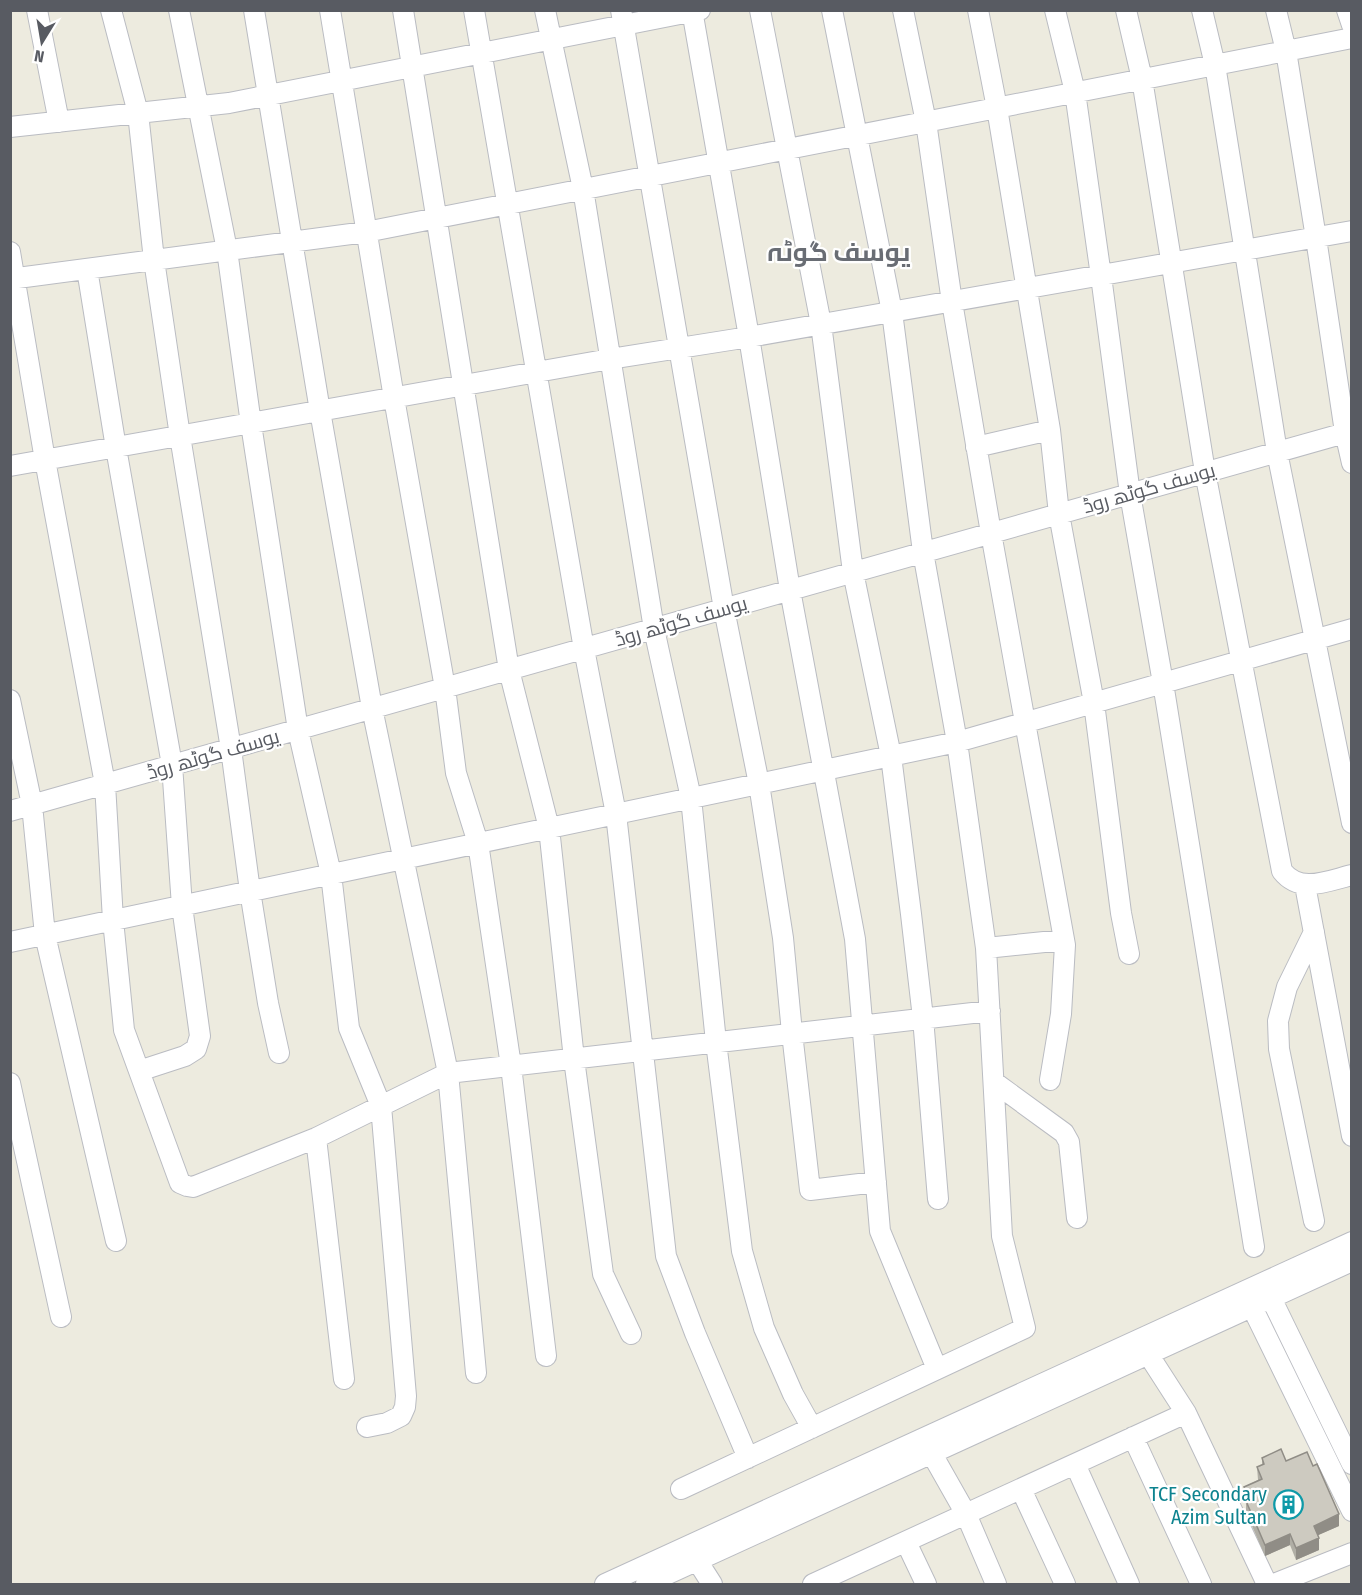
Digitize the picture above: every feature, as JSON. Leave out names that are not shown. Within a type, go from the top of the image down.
[{"type":"street","points":[[37,10],[59,122]]},
{"type":"street","points":[[111,10],[138,113],[154,260],[180,436],[231,749],[250,891],[268,1003],[279,1053]]},
{"type":"street","points":[[180,10],[227,250],[298,730],[331,874],[349,1028],[381,1106],[406,1396],[401,1416],[387,1423],[367,1427]]},
{"type":"street","points":[[254,10],[372,708],[448,1073],[476,1373]]},
{"type":"street","points":[[330,10],[445,688],[456,773],[478,843],[511,1066],[546,1356]]},
{"type":"street","points":[[403,10],[509,670],[549,828],[574,1059],[603,1274],[631,1334]]},
{"type":"street","points":[[474,10],[584,649],[616,814],[666,1256],[695,1333],[748,1458]]},
{"type":"street","points":[[545,10],[583,189],[654,629],[691,798],[716,1042],[742,1251],[764,1328],[793,1394],[812,1428]]},
{"type":"street","points":[[760,10],[820,324],[854,572],[891,756],[923,1018],[938,1199]]},
{"type":"street","points":[[681,1489],[1025,1328],[1002,1236],[986,948],[957,742],[923,552],[891,312],[832,10]]},
{"type":"street","points":[[903,10],[926,122],[976,447],[1064,940],[1061,1014],[1050,1080]]},
{"type":"street","points":[[978,10],[997,108],[1050,430],[1059,514],[1094,703],[1120,913],[1129,954]]},
{"type":"street","points":[[1055,10],[1075,92],[1130,494],[1163,683],[1254,1246]]},
{"type":"street","points":[[1126,10],[1142,79],[1205,472],[1282,871],[1288,879],[1305,885],[1352,875]]},
{"type":"street","points":[[1202,10],[1215,65],[1277,452],[1352,823]]},
{"type":"street","points":[[1276,10],[1286,51],[1352,463]]},
{"type":"street","points":[[1347,10],[1352,26]]},
{"type":"street","points":[[10,127],[229,103],[550,40],[622,18],[695,11],[790,590],[855,939],[880,1232],[937,1370]]},
{"type":"street","points":[[622,18],[724,609],[759,784],[783,938],[810,1190],[876,1182]]},
{"type":"street","points":[[13,279],[366,232],[1352,38]]},
{"type":"street","points":[[10,466],[610,359],[952,302],[1352,231]]},
{"type":"street","points":[[10,252],[45,460],[105,784],[113,920],[124,1030],[180,1183],[194,1187],[316,1138],[448,1073],[990,1011]]},
{"type":"street","points":[[87,269],[172,765],[182,906],[200,1036],[196,1049],[186,1056],[139,1071]]},
{"type":"street","points":[[976,447],[1050,430]]},
{"type":"street","name":"یوسف گوٹھ روڈ","points":[[10,811],[1348,431]]},
{"type":"street","points":[[10,942],[957,742],[1352,629]]},
{"type":"street","points":[[10,699],[32,805],[45,935],[116,1241]]},
{"type":"street","points":[[1305,885],[1352,1136]]},
{"type":"street","points":[[1314,932],[1287,987],[1278,1021],[1280,1049],[1314,1221]]},
{"type":"street","points":[[986,948],[1064,940]]},
{"type":"street","points":[[994,1082],[1064,1133],[1069,1142],[1077,1218]]},
{"type":"street","points":[[10,1083],[16,1139],[62,1317]]},
{"type":"street","points":[[316,1138],[344,1379]]},
{"type":"street","points":[[1265,1292],[1352,1242]]},
{"type":"street","points":[[605,1584],[1246,1300],[1352,1261]]},
{"type":"street","points":[[1265,1292],[1352,1464]]},
{"type":"street","points":[[646,1584],[1149,1354],[1246,1300]]},
{"type":"street","points":[[1246,1300],[1352,1511]]},
{"type":"street","points":[[1149,1354],[1186,1413],[1267,1584]]},
{"type":"street","points":[[813,1584],[855,1576],[906,1542],[1186,1413]]},
{"type":"street","points":[[1133,1437],[1201,1584]]},
{"type":"street","points":[[932,1454],[966,1514],[996,1584]]},
{"type":"street","points":[[1075,1464],[1129,1584]]},
{"type":"street","points":[[1022,1489],[1064,1584]]},
{"type":"street","points":[[906,1542],[926,1584]]},
{"type":"street","points":[[1274,1584],[1352,1553]]},
{"type":"street","points":[[698,1562],[712,1584]]},
{"type":"building","name":"TCF Secondary Azim Sultan","points":[[1281,1449],[1286,1461],[1307,1452],[1313,1466],[1317,1464],[1339,1514],[1314,1526],[1319,1538],[1296,1548],[1290,1534],[1265,1545],[1246,1501],[1250,1500],[1244,1487],[1262,1479],[1257,1467],[1264,1464],[1262,1458]]},
{"type":"place","name":"TCF Secondary Azim Sultan","points":[[1288,1505]]},
{"type":"district","name":"یوسف گوٹہ","points":[[839,252]]}]
